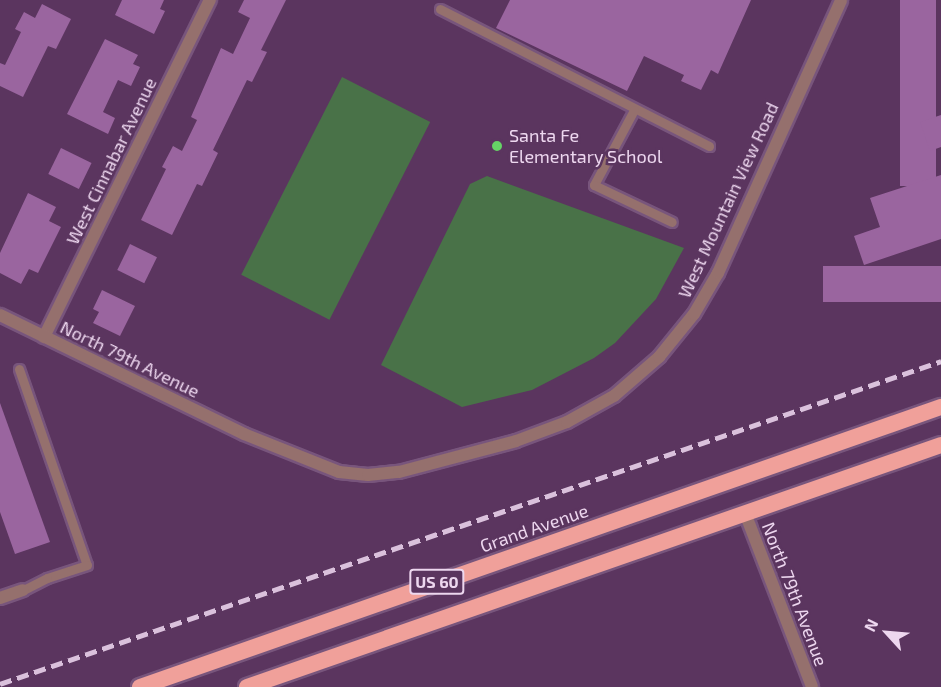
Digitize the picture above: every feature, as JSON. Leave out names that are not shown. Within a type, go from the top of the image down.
[{"type":"highway","name":"Grand Avenue","points":[[140,687],[941,407]]},
{"type":"highway","name":"US 60","points":[[247,687],[941,445]]},
{"type":"street","name":"West Cinnabar Avenue","points":[[44,337],[210,0]]},
{"type":"street","name":"West Mountain View Road","points":[[244,434],[339,472],[379,474],[437,464],[497,447],[567,422],[614,396],[659,357],[700,304],[841,0]]},
{"type":"street","name":"North 79th Avenue","points":[[0,315],[244,434]]},
{"type":"street","name":"North 79th Avenue","points":[[745,513],[812,687]]},
{"type":"street","points":[[0,598],[23,591]]},
{"type":"lane","points":[[440,9],[634,110],[709,146]]},
{"type":"lane","points":[[634,110],[594,185],[672,222]]},
{"type":"lane","points":[[19,369],[87,565],[47,578],[23,591]]},
{"type":"green space","points":[[342,77],[430,122],[329,320],[241,275]]},
{"type":"green space","points":[[487,176],[684,248],[656,299],[615,343],[594,358],[532,390],[462,407],[381,365],[470,184]]},
{"type":"building","points":[[122,0],[164,0],[160,9],[165,11],[154,34],[115,15]]},
{"type":"building","points":[[244,0],[286,0],[261,50],[267,52],[252,82],[247,80],[213,150],[218,153],[202,186],[197,184],[172,235],[141,220],[166,169],[162,167],[173,146],[182,151],[197,120],[191,117],[221,48],[233,54],[250,18],[238,12]]},
{"type":"building","points":[[510,0],[751,0],[718,74],[711,70],[701,90],[681,81],[684,75],[644,56],[627,91],[496,28]]},
{"type":"building","points":[[900,0],[936,0],[936,186],[900,186]]},
{"type":"building","points":[[42,4],[71,19],[56,49],[48,46],[23,97],[0,86],[0,63],[5,65],[21,32],[15,29],[24,12],[35,18]]},
{"type":"building","points":[[105,39],[138,55],[133,64],[140,67],[131,86],[118,80],[103,112],[115,118],[108,134],[67,114]]},
{"type":"building","points":[[941,115],[941,147],[930,151],[920,122]]},
{"type":"building","points":[[61,148],[92,163],[79,189],[48,174]]},
{"type":"building","points":[[941,175],[941,239],[864,265],[854,236],[880,227],[870,198]]},
{"type":"building","points":[[28,193],[56,207],[49,221],[61,227],[38,273],[29,269],[21,284],[0,273],[0,253]]},
{"type":"building","points":[[130,244],[157,257],[144,283],[117,270]]},
{"type":"building","points":[[823,266],[941,266],[941,302],[823,302]]},
{"type":"building","points":[[102,290],[135,306],[120,336],[93,323],[99,312],[93,309]]},
{"type":"building","points":[[0,403],[50,542],[15,554],[0,512]]},
{"type":"railway","points":[[0,684],[941,361]]},
{"type":"place","name":"Santa Fe Elementary School","points":[[497,146]]}]
